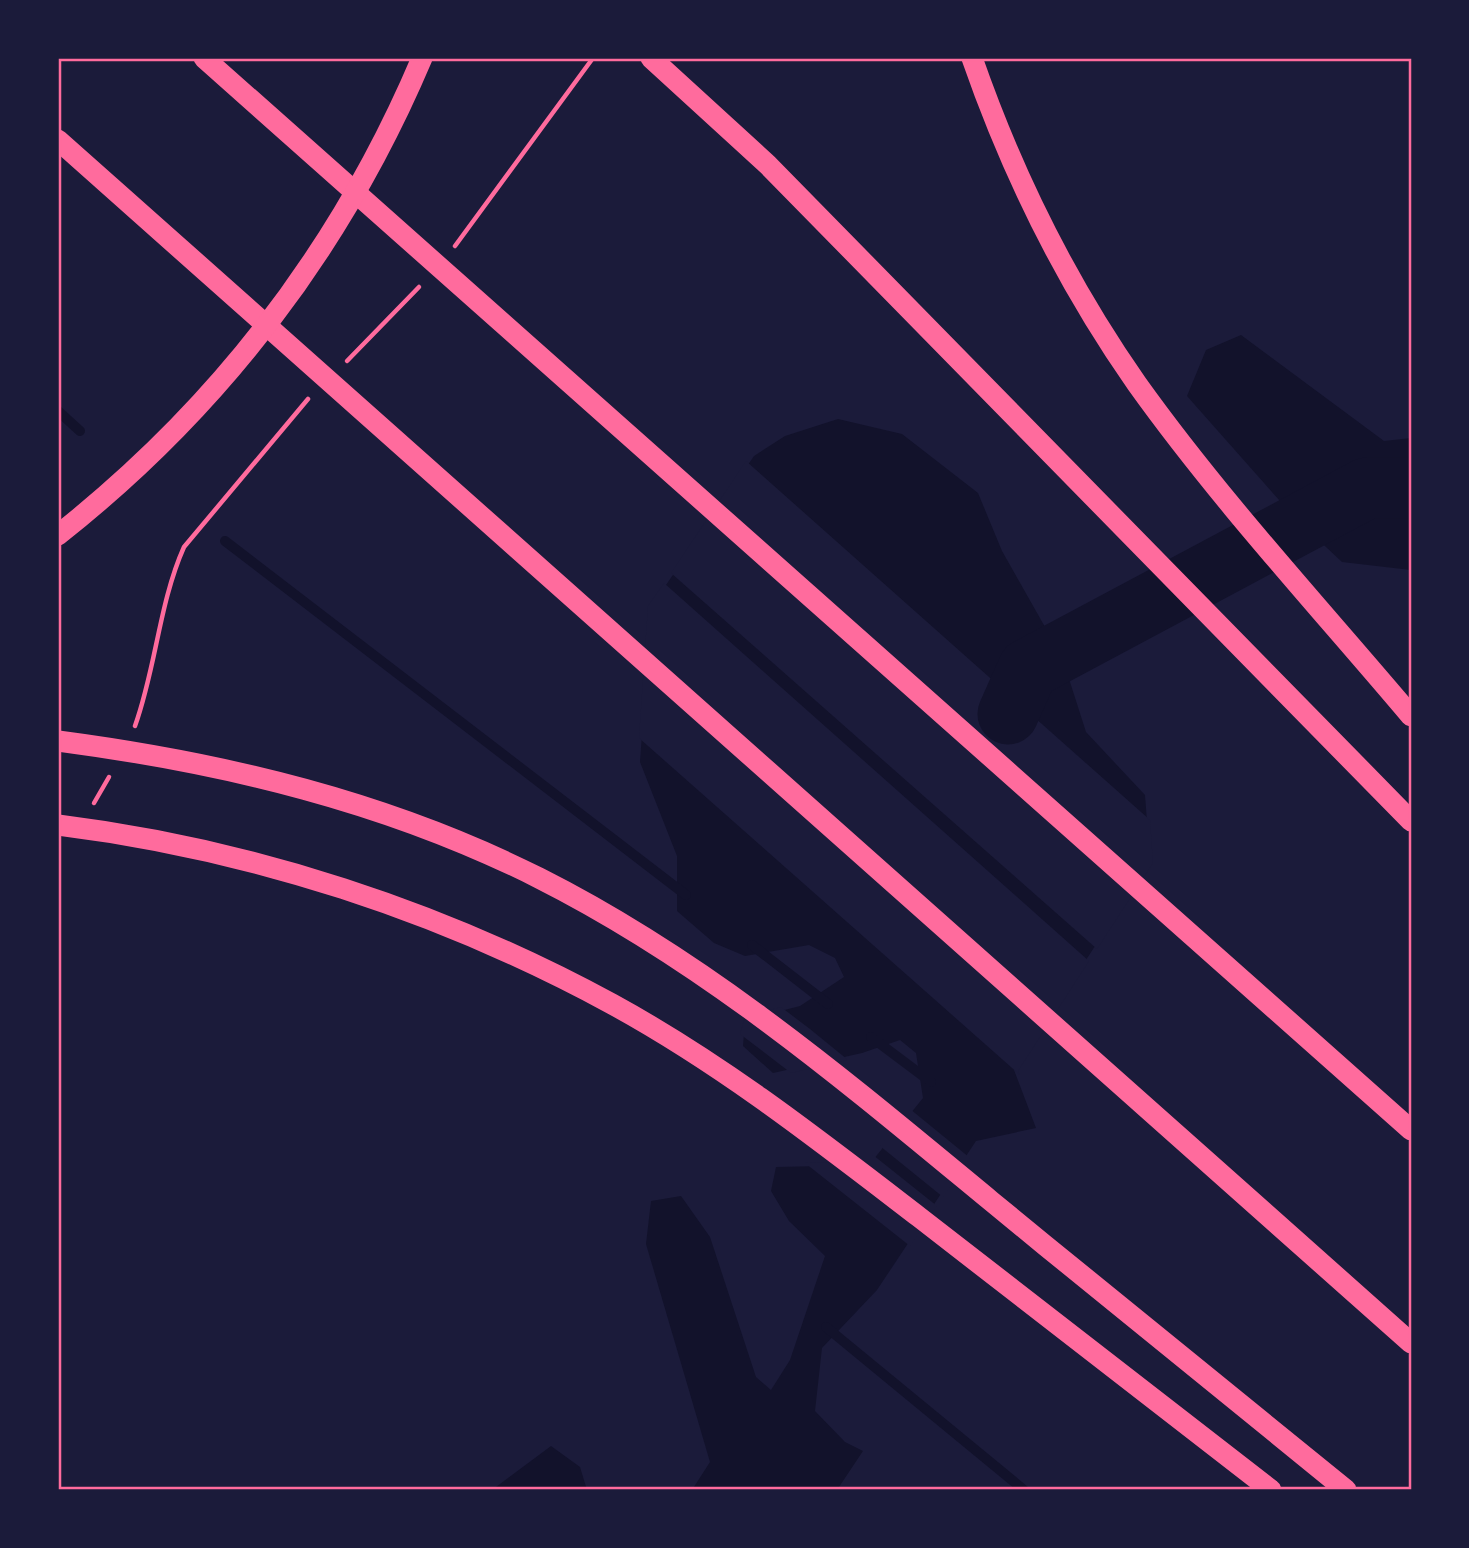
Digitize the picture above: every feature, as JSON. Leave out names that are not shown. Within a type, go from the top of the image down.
[{"type":"highway","points":[[204,58],[1411,1130]]},
{"type":"highway","points":[[58,536],[177,430],[270,324],[322,249],[368,172],[422,58]]},
{"type":"highway","points":[[651,58],[768,165],[1411,821]]},
{"type":"highway","points":[[972,58],[1001,134],[1044,228],[1077,289],[1123,362],[1199,463],[1411,716]]},
{"type":"highway","points":[[58,140],[1411,1343]]},
{"type":"highway","points":[[58,741],[219,767],[349,801],[480,851],[596,909],[702,973],[798,1044],[1346,1490]]},
{"type":"highway","points":[[58,825],[180,845],[323,882],[460,932],[614,1005],[723,1072],[811,1134],[1271,1490]]},
{"type":"path","points":[[449,254],[478,219],[593,58]]},
{"type":"path","points":[[341,367],[422,283]]},
{"type":"path","points":[[134,730],[146,695],[175,568],[184,547],[311,395]]},
{"type":"path","points":[[87,813],[114,767]]},
{"type":"shaded area","points":[[1241,335],[1384,441],[1411,438],[1411,570],[1342,562],[1294,517],[1187,396],[1206,350]]},
{"type":"shaded area","points":[[838,419],[902,434],[978,493],[1002,551],[1062,657],[1086,732],[1145,795],[1150,862],[1014,1070],[1036,1128],[976,1141],[877,1290],[822,1348],[815,1411],[845,1442],[863,1451],[837,1490],[692,1490],[710,1462],[646,1244],[651,1201],[681,1196],[710,1237],[756,1377],[771,1390],[790,1360],[825,1256],[789,1221],[771,1191],[776,1167],[869,1165],[923,1098],[916,1053],[900,1040],[862,1053],[773,1073],[743,1046],[745,1020],[800,1006],[844,977],[835,958],[809,945],[745,956],[714,943],[677,911],[677,856],[640,762],[651,607],[754,456],[785,436]]},
{"type":"shaded area","points":[[551,1446],[580,1467],[587,1490],[492,1490]]},
{"type":"pier","points":[[746,461],[1150,820],[1153,863],[1097,949],[671,573]]},
{"type":"pier","points":[[664,583],[1089,961],[1018,1071],[1020,1075],[639,738],[648,606]]},
{"type":"pier","points":[[781,1007],[848,1060],[791,1073],[740,1034],[745,1017]]},
{"type":"pier","points":[[910,1109],[970,1158],[943,1197],[880,1146]]},
{"type":"pier","points":[[873,1155],[937,1206],[910,1246],[805,1163],[867,1161]]},
{"type":"waterway","points":[[58,411],[80,431]]},
{"type":"waterway","points":[[1008,714],[1028,669],[1367,488],[1411,488]]},
{"type":"waterway","points":[[225,541],[686,895]]},
{"type":"waterway","points":[[752,945],[828,1004]]},
{"type":"waterway","points":[[871,1037],[931,1082]]},
{"type":"waterway","points":[[826,1327],[1024,1490]]}]
